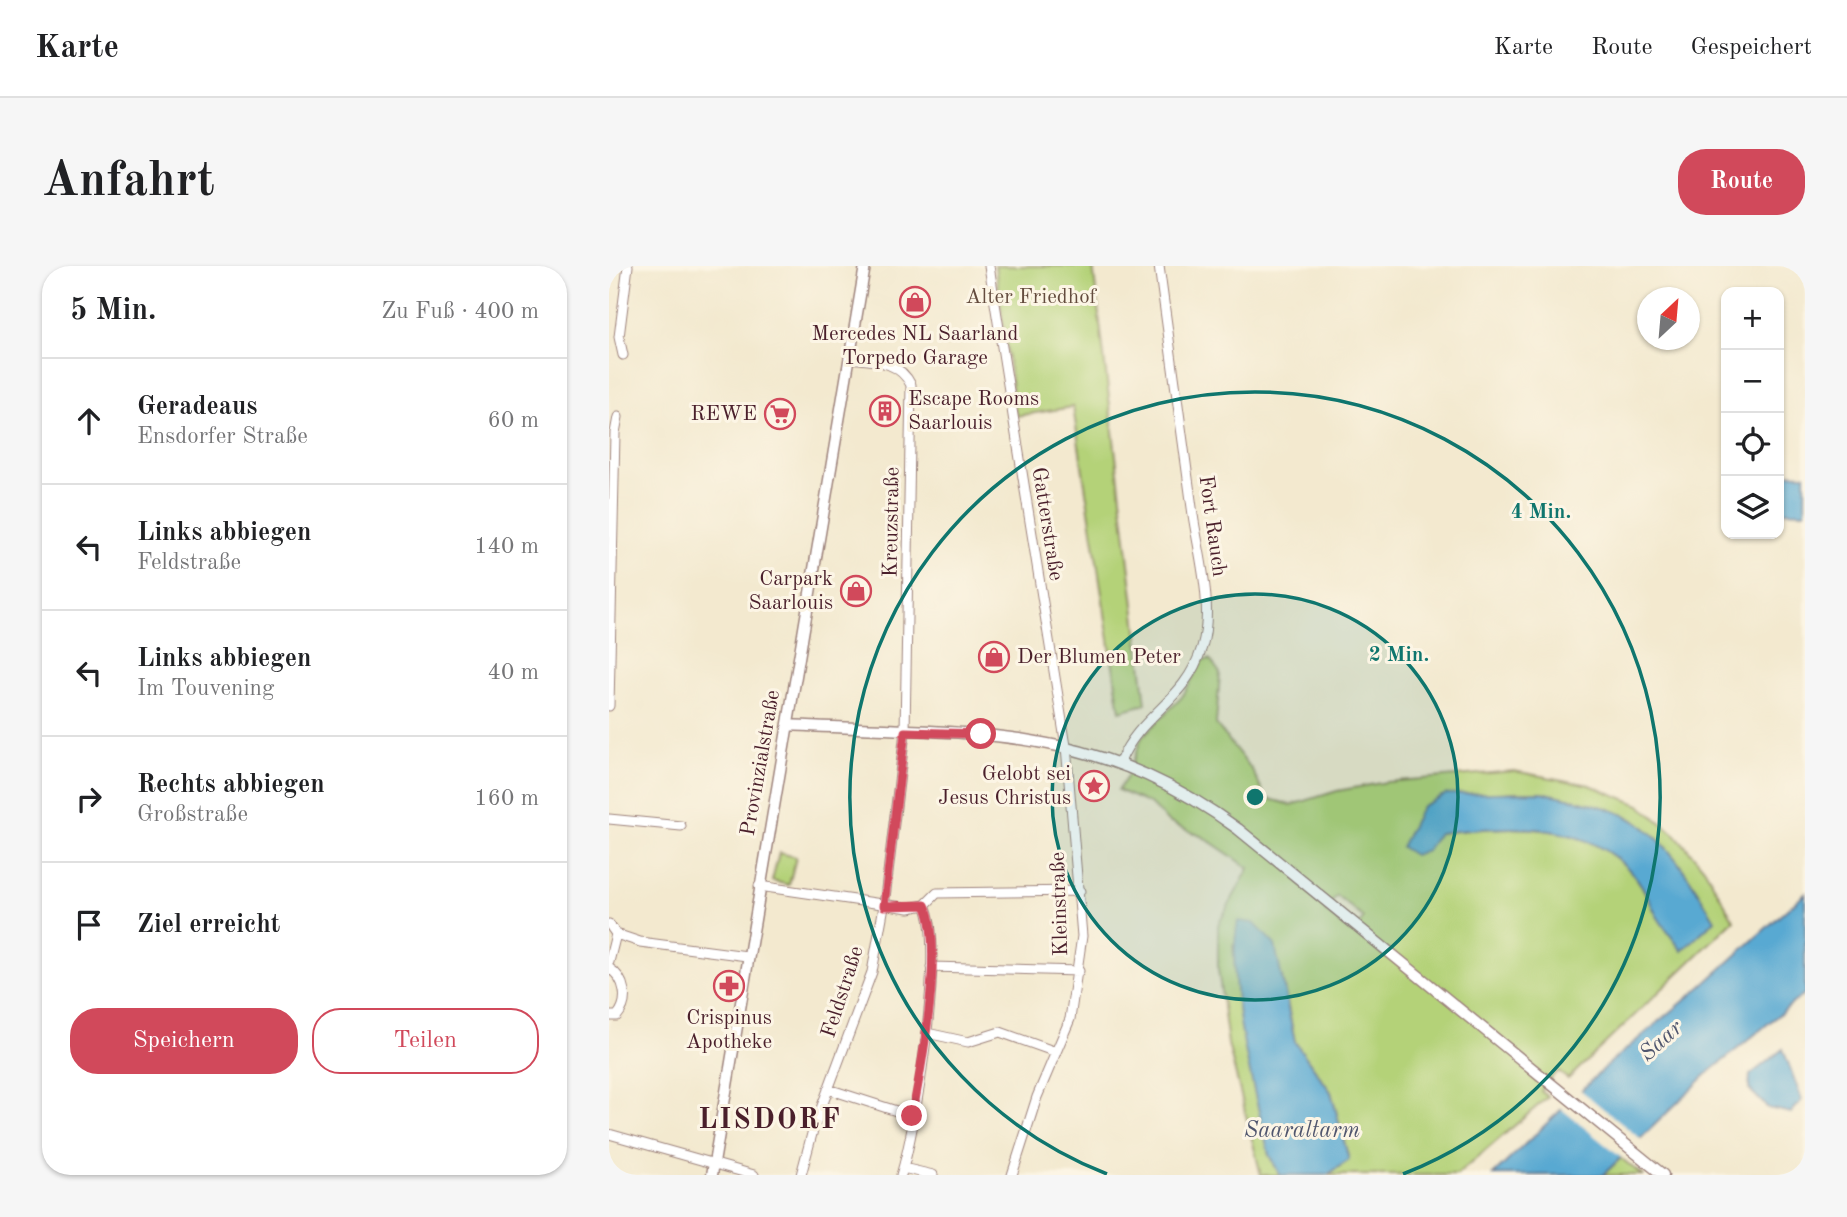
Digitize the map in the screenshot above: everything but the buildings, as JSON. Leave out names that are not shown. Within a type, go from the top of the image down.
[{"type":"main road","name":"Provinzialstraße","points":[[712,1175],[865,266]]},
{"type":"main road","points":[[788,725],[1006,736],[1066,746],[1120,762],[1149,774],[1207,807],[1358,926],[1663,1175]]},
{"type":"street","points":[[623,355],[619,337],[628,266]]},
{"type":"street","name":"Gatterstraße","points":[[989,266],[1066,746]]},
{"type":"street","name":"Fort Rauch","points":[[1120,762],[1135,733],[1185,685],[1206,630],[1159,266]]},
{"type":"street","name":"Kreuzstraße","points":[[849,358],[891,365],[901,370],[911,385],[905,732]]},
{"type":"street","points":[[609,706],[610,561],[615,433],[618,417]]},
{"type":"street","name":"Feldstraße","points":[[801,1175],[828,1089],[872,972],[884,906],[905,732]]},
{"type":"street","name":"Kleinstraße","points":[[1012,1175],[1026,1126],[1070,1019],[1079,971],[1082,936],[1080,891],[1066,746]]},
{"type":"street","points":[[609,819],[681,826]]},
{"type":"street","points":[[759,886],[884,906],[925,905],[937,893],[1080,891]]},
{"type":"street","points":[[925,905],[930,914],[931,967],[927,1033],[902,1172],[933,1175]]},
{"type":"street","points":[[609,924],[616,934],[640,942],[747,956]]},
{"type":"street","points":[[609,962],[616,934]]},
{"type":"street","points":[[931,967],[1079,971]]},
{"type":"street","points":[[609,968],[617,973],[625,993],[621,1012],[617,1016],[609,1016]]},
{"type":"street","points":[[927,1033],[968,1042],[1000,1032],[1056,1052]]},
{"type":"street","points":[[828,1089],[912,1116]]},
{"type":"street","points":[[609,1134],[754,1175]]},
{"type":"green space","name":"Alter Friedhof","points":[[995,266],[1093,266],[1146,704],[1120,711],[1073,407],[1016,416]]},
{"type":"green space","points":[[1210,659],[1220,673],[1216,724],[1252,770],[1266,798],[1292,805],[1337,791],[1386,782],[1514,771],[1590,785],[1640,805],[1676,835],[1704,868],[1734,920],[1568,1079],[1557,1071],[1541,1091],[1548,1097],[1457,1175],[1327,1175],[1349,1160],[1331,1092],[1295,1042],[1282,976],[1233,945],[1237,1000],[1269,1155],[1280,1175],[1261,1175],[1228,1044],[1218,969],[1218,925],[1249,868],[1203,837],[1168,822],[1150,804],[1118,790],[1127,777],[1142,737],[1182,697],[1203,660]],"holes":[[[1542,792],[1629,817],[1657,915],[1640,883],[1619,860],[1594,844],[1566,834],[1536,829],[1504,828],[1439,833],[1490,794]],[[1337,896],[1364,918],[1352,933],[1325,911]]]},
{"type":"green space","points":[[779,853],[796,857],[789,885],[772,881]]},
{"type":"green space","points":[[1621,1158],[1642,1175],[1603,1175]]},
{"type":"water","points":[[1784,473],[1805,474],[1805,512],[1784,511]]},
{"type":"water","points":[[1542,792],[1609,809],[1644,827],[1679,863],[1715,920],[1682,951],[1634,875],[1614,857],[1592,843],[1569,835],[1518,828],[1465,830],[1439,833],[1427,850],[1414,855],[1401,847],[1422,806],[1446,794]]},
{"type":"water","name":"Saar","points":[[1805,893],[1805,993],[1706,1075],[1603,1175],[1493,1175],[1613,1060],[1702,986]]},
{"type":"water","name":"Saaraltarm","points":[[1238,921],[1254,923],[1275,945],[1295,1042],[1331,1092],[1349,1160],[1327,1175],[1280,1175],[1269,1155],[1238,1007],[1235,948]]},
{"type":"water","points":[[1783,1049],[1802,1100],[1791,1113],[1768,1108],[1749,1089],[1750,1075]]},
{"type":"pier","points":[[1578,1088],[1643,1141],[1624,1160],[1559,1107]]},
{"type":"place","name":"Mercedes NL Saarland Torpedo Garage","points":[[915,302]]},
{"type":"place","name":"Escape Rooms Saarlouis","points":[[885,411]]},
{"type":"place","name":"REWE","points":[[780,414]]},
{"type":"place","name":"Carpark Saarlouis","points":[[856,591]]},
{"type":"place","name":"Der Blumen Peter","points":[[994,657]]},
{"type":"place","name":"Gelobt sei Jesus Christus","points":[[1094,786]]},
{"type":"place","name":"Crispinus Apotheke","points":[[729,986]]},
{"type":"district","name":"LISDORF","points":[[770,1121]]},
{"type":"route","points":[[912,1116],[927,1033],[931,967],[930,914],[925,905],[909,908],[884,906],[905,732],[981,734]]}]
